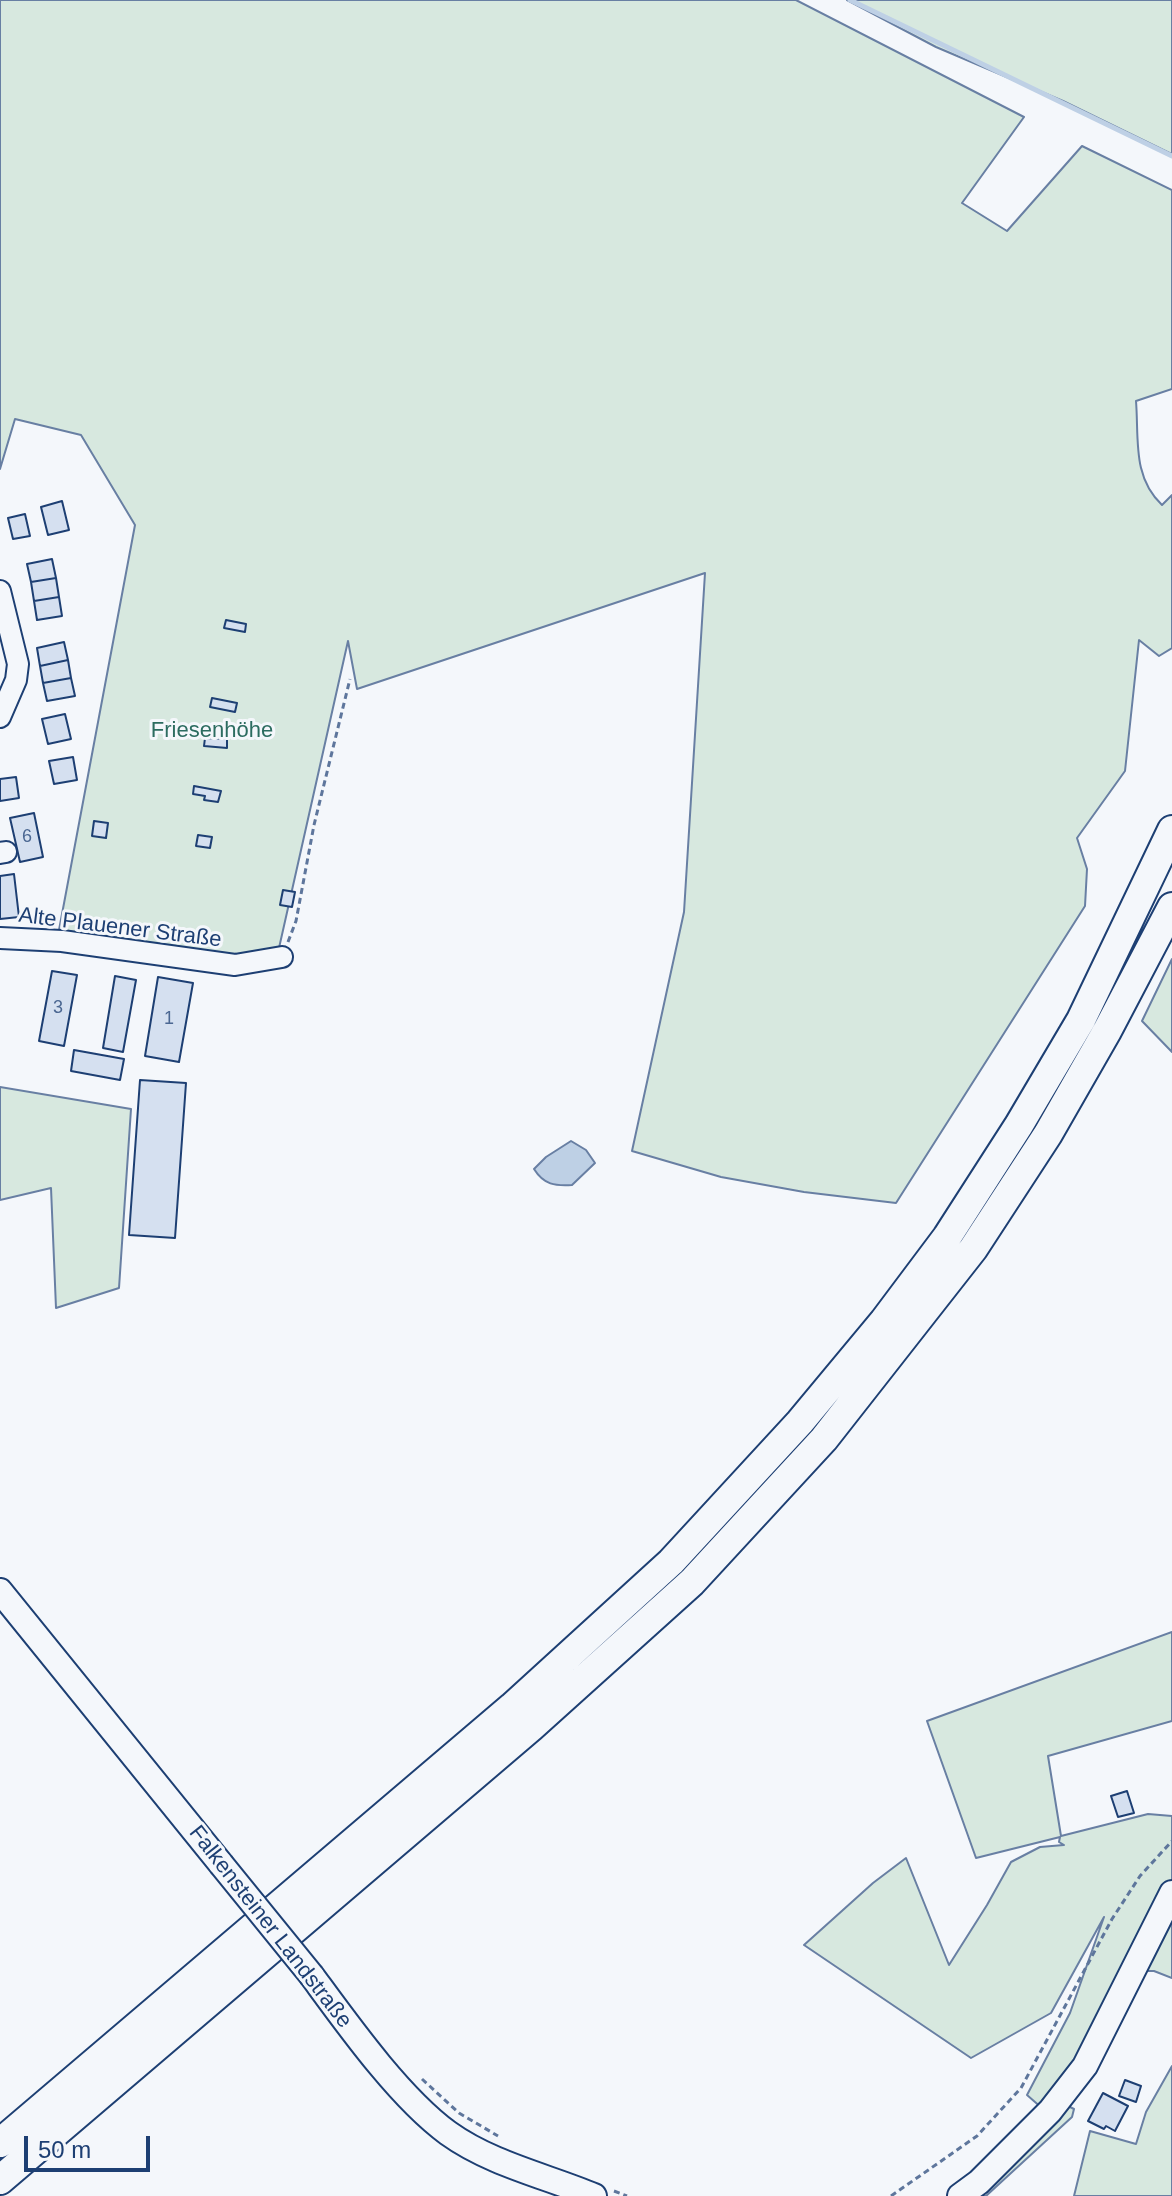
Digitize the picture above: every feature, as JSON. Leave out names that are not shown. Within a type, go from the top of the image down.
[{"type":"highway","points":[[0,2143],[512,1707],[671,1562],[800,1422],[884,1321],[938,1249],[1019,1125],[1081,1020],[1170,834]]},
{"type":"highway","points":[[0,2180],[531,1727],[692,1582],[804,1461],[900,1345],[973,1249],[1048,1134],[1107,1031],[1172,907]]},
{"type":"main road","name":"Falkensteiner Landstraße","points":[[0,1591],[363,2043],[420,2108],[449,2133],[514,2167],[587,2192]]},
{"type":"main road","points":[[960,2196],[1050,2111],[1085,2066],[1172,1893]]},
{"type":"street","points":[[0,591],[6,640],[18,664],[16,680],[0,717]]},
{"type":"street","name":"Alte Plauener Straße","points":[[0,938],[62,941],[235,965],[282,957]]},
{"type":"path","points":[[282,957],[296,921],[314,825],[350,679]]},
{"type":"path","points":[[891,2196],[977,2136],[1021,2088],[1112,1919],[1140,1876],[1172,1841]]},
{"type":"path","points":[[413,2071],[459,2113],[508,2142]]},
{"type":"path","points":[[587,2192],[627,2196]]},
{"type":"green space","name":"Friesenhöhe","points":[[0,0],[796,0],[1024,117],[962,203],[1007,231],[1082,146],[1172,190],[1172,389],[1136,401],[1141,470],[1152,494],[1162,505],[1172,495],[1172,648],[1159,656],[1139,640],[1125,771],[1077,838],[1087,869],[1085,906],[896,1203],[804,1192],[721,1177],[632,1151],[684,912],[705,573],[357,689],[348,641],[279,948],[245,957],[59,930],[135,525],[81,435],[15,419],[0,469]]},
{"type":"green space","points":[[847,0],[1172,0],[1172,154],[1063,101],[936,47]]},
{"type":"green space","points":[[1172,959],[1172,1052],[1142,1021]]},
{"type":"green space","points":[[0,1087],[131,1109],[119,1288],[56,1308],[51,1188],[0,1200]]},
{"type":"green space","points":[[1172,1632],[1172,1721],[1048,1756],[1061,1836],[1148,1814],[1172,1816],[1172,1978],[1154,1971],[1129,1971],[1105,2015],[1043,2109],[1027,2095],[1070,2013],[1104,1917],[1051,2013],[971,2058],[804,1945],[906,1858],[949,1965],[1011,1862],[1040,1847],[1064,1845],[1059,1842],[1060,1837],[976,1858],[927,1721]]},
{"type":"green space","points":[[1172,2066],[1172,2196],[1074,2196],[1090,2131],[1136,2144],[1146,2112]]},
{"type":"green space","points":[[1066,2105],[1074,2109],[1072,2117],[986,2196],[975,2196]]},
{"type":"water","points":[[571,1141],[586,1150],[595,1163],[572,1185],[555,1185],[546,1181],[534,1169]]},
{"type":"building","points":[[62,501],[69,530],[48,535],[41,507]]},
{"type":"building","points":[[25,514],[30,536],[13,539],[8,518]]},
{"type":"building","points":[[52,559],[56,578],[31,582],[27,564]]},
{"type":"building","points":[[56,578],[59,597],[34,601],[31,582]]},
{"type":"building","points":[[59,597],[62,616],[37,620],[34,601]]},
{"type":"building","points":[[226,620],[246,624],[245,632],[224,628]]},
{"type":"building","points":[[64,642],[68,660],[40,666],[37,648]]},
{"type":"building","points":[[68,660],[71,678],[43,683],[40,666]]},
{"type":"building","points":[[71,678],[75,696],[47,701],[43,683]]},
{"type":"building","points":[[212,698],[237,703],[235,712],[210,707]]},
{"type":"building","points":[[65,714],[71,739],[48,744],[42,719]]},
{"type":"building","points":[[205,738],[227,739],[227,748],[204,746]]},
{"type":"building","points":[[73,757],[77,780],[54,784],[49,761]]},
{"type":"building","points":[[16,777],[19,798],[0,801],[0,779]]},
{"type":"building","points":[[194,786],[221,791],[218,802],[193,794]]},
{"type":"building","points":[[34,813],[43,857],[20,862],[10,818]]},
{"type":"building","points":[[94,821],[108,823],[106,838],[92,836]]},
{"type":"building","points":[[198,835],[212,837],[210,848],[196,846]]},
{"type":"building","points":[[14,874],[19,917],[0,919],[0,876]]},
{"type":"building","points":[[283,890],[295,892],[292,907],[280,905]]},
{"type":"building","points":[[52,971],[77,975],[64,1046],[39,1041]]},
{"type":"building","points":[[115,976],[136,980],[123,1052],[103,1048]]},
{"type":"building","points":[[158,977],[193,983],[179,1062],[145,1056]]},
{"type":"building","points":[[74,1050],[124,1059],[120,1080],[71,1071]]},
{"type":"building","points":[[140,1080],[186,1083],[175,1238],[129,1235]]},
{"type":"building","points":[[1127,1791],[1134,1813],[1118,1817],[1111,1796]]},
{"type":"building","points":[[1125,2080],[1141,2086],[1136,2102],[1119,2096]]},
{"type":"building","points":[[1103,2093],[1128,2106],[1115,2131],[1088,2121]]},
{"type":"waterway","points":[[850,0],[1172,156]]}]
